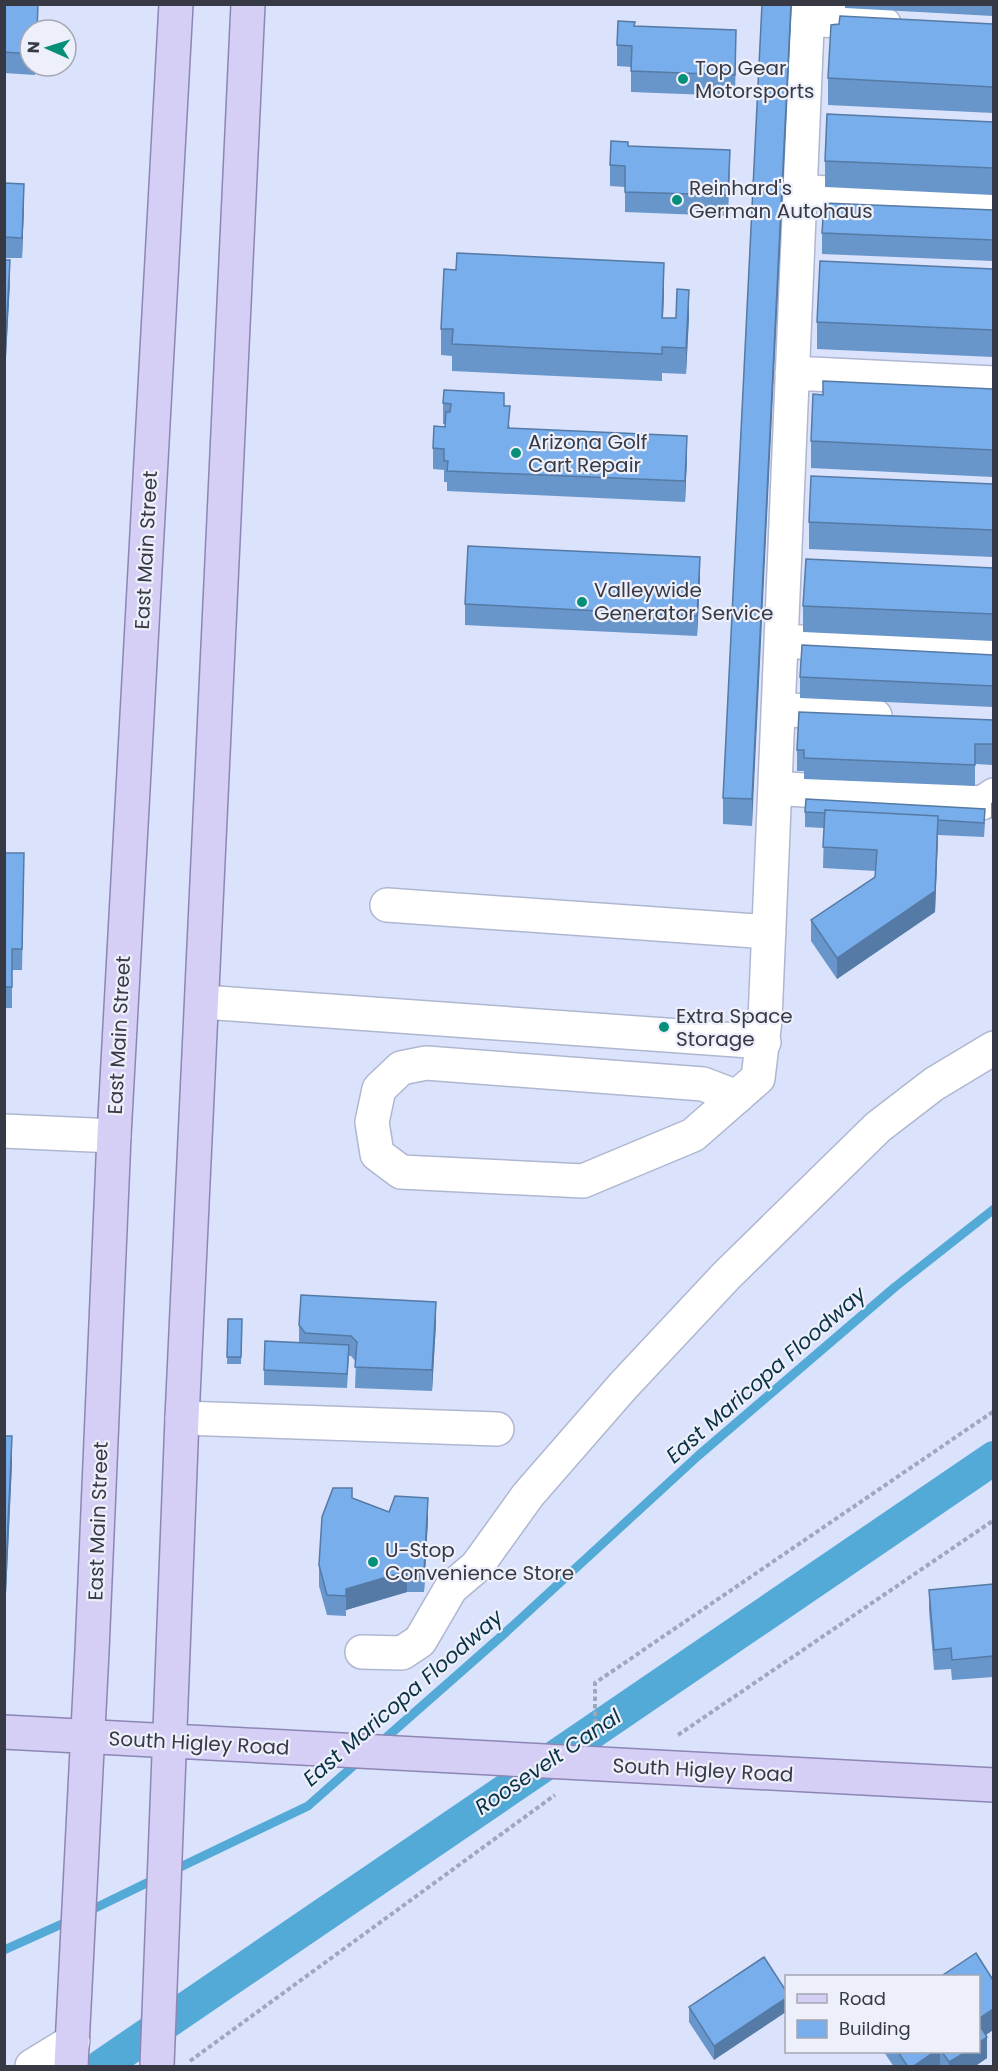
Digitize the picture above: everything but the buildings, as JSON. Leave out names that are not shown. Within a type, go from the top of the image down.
[{"type":"main road","name":"East Main Street","points":[[72,2054],[114,1136],[176,4]]},
{"type":"main road","points":[[166,2061],[160,1993],[163,1911],[183,1418],[248,4]]},
{"type":"main road","name":"South Higley Road","points":[[4,1732],[501,1760],[595,1752],[993,1785]]},
{"type":"lane","points":[[737,1097],[703,1084],[426,1063],[401,1068],[379,1089],[372,1122],[377,1154],[401,1172],[583,1181],[693,1136],[737,1097],[758,1078],[764,1042],[781,641],[796,563],[788,479],[800,191],[816,115],[808,12],[912,26]]},
{"type":"lane","points":[[800,191],[993,206]]},
{"type":"lane","points":[[797,265],[832,267]]},
{"type":"lane","points":[[792,373],[993,383]]},
{"type":"lane","points":[[788,479],[822,481]]},
{"type":"lane","points":[[781,641],[993,652]]},
{"type":"lane","points":[[778,709],[910,719]]},
{"type":"lane","points":[[775,788],[982,803],[993,795]]},
{"type":"lane","points":[[387,905],[769,932]]},
{"type":"lane","points":[[203,1002],[764,1042]]},
{"type":"lane","points":[[362,1652],[402,1653],[420,1641],[451,1588],[477,1566],[528,1496],[623,1386],[727,1275],[878,1127],[934,1084],[993,1048]]},
{"type":"lane","points":[[4,1131],[114,1136]]},
{"type":"lane","points":[[183,1418],[497,1429]]},
{"type":"lane","points":[[32,2067],[72,2054]]},
{"type":"path","points":[[166,2061],[595,1752],[595,1683],[993,1411]]},
{"type":"path","points":[[672,1740],[993,1520]]},
{"type":"waterway","name":"East Maricopa Floodway","points":[[380,1743],[505,1633],[699,1455],[895,1287],[994,1209]]},
{"type":"waterway","name":"Roosevelt Canal","points":[[102,2066],[994,1458]]},
{"type":"waterway","name":"East Maricopa Floodway","points":[[172,1871],[308,1806],[360,1760]]},
{"type":"waterway","name":"East Maricopa Floodway","points":[[85,1913],[157,1878]]},
{"type":"waterway","name":"East Maricopa Floodway","points":[[4,1950],[73,1919]]},
{"type":"place","name":"Top Gear Motorsports","points":[[683,79]]},
{"type":"place","name":"Reinhard's German Autohaus","points":[[677,200]]},
{"type":"place","name":"Arizona Golf Cart Repair","points":[[516,453]]},
{"type":"place","name":"Valleywide Generator Service","points":[[582,602]]},
{"type":"place","name":"Extra Space Storage","points":[[664,1027]]},
{"type":"place","name":"U-Stop Convenience Store","points":[[373,1562]]}]
